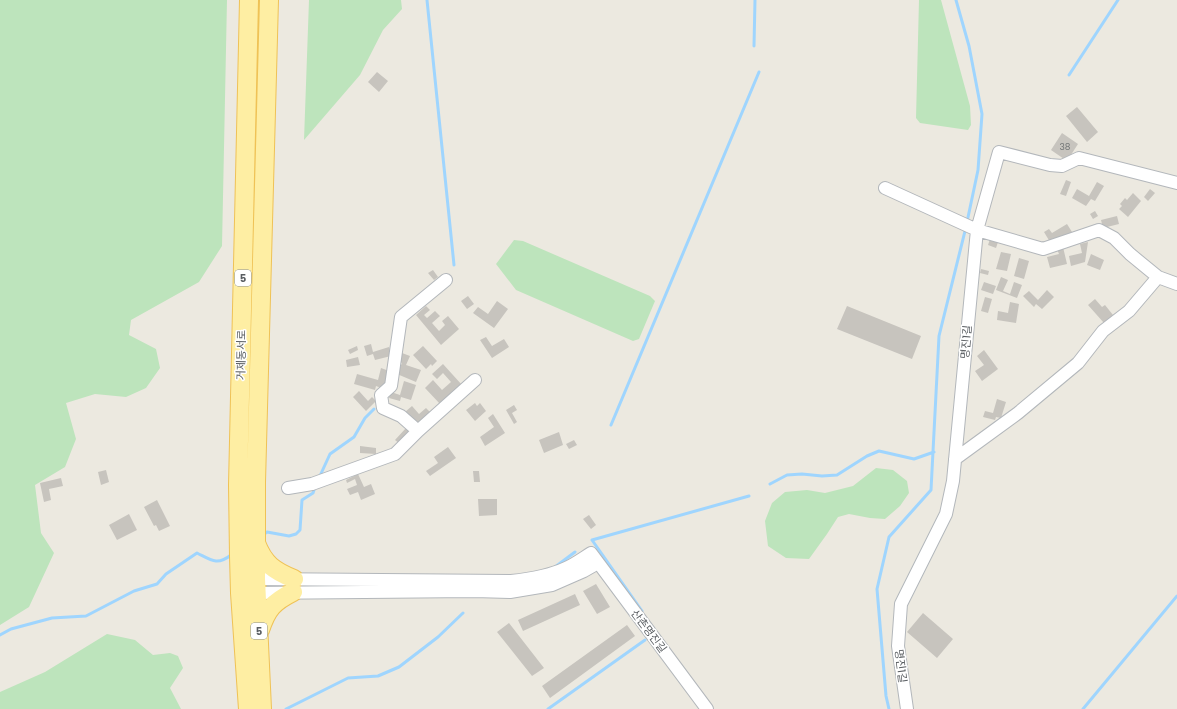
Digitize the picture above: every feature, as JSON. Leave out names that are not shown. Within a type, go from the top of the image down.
[{"type":"main road","name":"거제동서로","points":[[248,709],[248,586],[238,485],[249,0]]},
{"type":"main road","name":"거제동서로","points":[[262,709],[259,634],[248,586],[255,542],[268,0]]},
{"type":"main road","points":[[255,542],[269,566],[293,585],[276,602],[265,616],[259,634]]},
{"type":"street","name":"명진1길","points":[[906,709],[898,646],[901,604],[946,514],[953,481],[977,230],[999,152],[1050,165],[1062,166],[1079,158],[1177,183]]},
{"type":"street","points":[[886,188],[977,230],[1043,249],[1099,230],[1114,238],[1130,254],[1158,277],[1177,284]]},
{"type":"street","points":[[955,458],[1018,413],[1078,363],[1102,331],[1129,311],[1158,277]]},
{"type":"street","points":[[418,431],[401,416],[383,408],[381,395],[391,386],[402,317],[446,280]]},
{"type":"street","points":[[288,488],[312,484],[395,454],[418,431],[475,380]]},
{"type":"street","name":"산촌명진길","points":[[293,585],[511,581],[554,573],[595,558],[707,709]]},
{"type":"street","points":[[248,586],[293,585]]},
{"type":"green space","points":[[0,0],[227,0],[222,246],[199,282],[131,320],[129,335],[156,349],[160,368],[146,388],[126,397],[95,394],[66,403],[76,439],[65,467],[35,485],[41,533],[54,553],[29,607],[0,625]]},
{"type":"green space","points":[[309,0],[401,0],[402,9],[383,30],[360,75],[304,140]]},
{"type":"green space","points":[[919,0],[941,0],[970,106],[971,125],[968,130],[920,123],[916,118]]},
{"type":"green space","points":[[514,240],[523,241],[650,296],[655,301],[639,339],[633,341],[516,290],[496,264]]},
{"type":"green space","points":[[876,468],[893,470],[907,481],[909,493],[900,506],[885,519],[849,514],[838,517],[809,559],[786,558],[768,546],[765,521],[772,503],[785,492],[807,490],[825,493],[853,486]]},
{"type":"green space","points":[[107,634],[135,640],[153,655],[170,653],[178,656],[183,668],[170,688],[181,709],[0,709],[0,692],[45,672]]},
{"type":"building","points":[[377,72],[388,81],[379,92],[368,82]]},
{"type":"building","points":[[1077,107],[1098,132],[1087,142],[1066,116]]},
{"type":"building","points":[[1062,133],[1078,144],[1067,161],[1051,150]]},
{"type":"building","points":[[1066,180],[1071,182],[1066,196],[1060,194]]},
{"type":"building","points":[[1097,182],[1104,186],[1095,201],[1091,199],[1086,206],[1072,198],[1077,189],[1089,196]]},
{"type":"building","points":[[1150,189],[1155,193],[1148,201],[1144,197]]},
{"type":"building","points":[[1133,193],[1141,201],[1128,217],[1119,209],[1122,206],[1120,204],[1125,198],[1127,200]]},
{"type":"building","points":[[1095,211],[1098,216],[1093,219],[1090,214]]},
{"type":"building","points":[[1117,216],[1119,224],[1103,228],[1101,220]]},
{"type":"building","points":[[1067,224],[1072,232],[1058,241],[1050,242],[1044,232],[1049,229],[1052,233]]},
{"type":"building","points":[[990,239],[998,242],[996,248],[988,245]]},
{"type":"building","points":[[1088,242],[1085,262],[1071,266],[1069,256],[1082,253],[1080,244]]},
{"type":"building","points":[[1063,247],[1067,264],[1050,268],[1047,257],[1059,254],[1057,249]]},
{"type":"building","points":[[1001,252],[1011,254],[1007,271],[996,269]]},
{"type":"building","points":[[1091,254],[1104,260],[1100,270],[1087,265]]},
{"type":"building","points":[[1019,258],[1029,261],[1024,279],[1014,276]]},
{"type":"building","points":[[981,269],[989,271],[988,275],[980,273]]},
{"type":"building","points":[[433,270],[438,277],[434,280],[428,273]]},
{"type":"building","points":[[1001,277],[1008,280],[1003,291],[1010,294],[1014,282],[1022,285],[1017,298],[996,290]]},
{"type":"building","points":[[984,282],[996,286],[993,294],[981,290]]},
{"type":"building","points":[[1047,290],[1054,297],[1042,309],[1036,304],[1034,307],[1023,296],[1029,291],[1038,300]]},
{"type":"building","points":[[468,296],[474,304],[467,309],[461,301]]},
{"type":"building","points":[[985,297],[992,299],[988,313],[981,311]]},
{"type":"building","points":[[1095,299],[1102,307],[1105,305],[1113,315],[1104,323],[1088,305]]},
{"type":"building","points":[[497,301],[508,309],[494,328],[473,313],[478,307],[488,314]]},
{"type":"building","points":[[1010,302],[1019,304],[1016,323],[997,320],[998,311],[1008,313]]},
{"type":"building","points":[[426,306],[430,310],[424,315],[427,318],[435,311],[440,316],[432,323],[439,331],[445,325],[442,321],[448,316],[459,329],[441,345],[416,315]]},
{"type":"building","points":[[847,306],[921,336],[912,359],[837,329]]},
{"type":"building","points":[[486,337],[492,346],[504,339],[509,347],[492,358],[480,340]]},
{"type":"building","points":[[371,344],[373,352],[389,347],[391,356],[375,360],[373,354],[367,356],[364,346]]},
{"type":"building","points":[[357,346],[358,350],[350,354],[348,350]]},
{"type":"building","points":[[423,346],[437,361],[426,369],[413,355]]},
{"type":"building","points":[[984,350],[998,369],[982,381],[975,371],[984,365],[977,356]]},
{"type":"building","points":[[402,353],[410,356],[406,365],[421,370],[416,382],[397,374],[402,363],[399,361]]},
{"type":"building","points":[[358,357],[360,365],[347,367],[346,360]]},
{"type":"building","points":[[443,364],[462,385],[441,405],[425,388],[433,380],[442,390],[451,382],[443,373],[437,379],[432,374]]},
{"type":"building","points":[[381,368],[389,371],[384,389],[376,386],[375,390],[354,384],[357,374],[378,380]]},
{"type":"building","points":[[404,381],[416,385],[411,400],[401,397],[400,401],[389,398],[391,392],[400,395]]},
{"type":"building","points":[[359,391],[368,401],[372,397],[376,401],[366,411],[353,397]]},
{"type":"building","points":[[997,399],[1006,402],[1001,418],[996,417],[995,420],[983,417],[985,411],[993,413]]},
{"type":"building","points":[[475,403],[477,406],[480,403],[486,411],[475,421],[466,410]]},
{"type":"building","points":[[514,405],[517,410],[512,413],[517,422],[514,424],[506,410]]},
{"type":"building","points":[[412,406],[419,414],[426,408],[431,413],[418,426],[405,412]]},
{"type":"building","points":[[493,414],[505,433],[485,446],[480,437],[494,427],[488,418]]},
{"type":"building","points":[[406,428],[411,432],[400,444],[395,440]]},
{"type":"building","points":[[559,432],[563,445],[544,453],[539,440]]},
{"type":"building","points":[[574,440],[577,445],[569,449],[566,444]]},
{"type":"building","points":[[360,446],[376,448],[376,454],[360,453]]},
{"type":"building","points":[[448,447],[456,458],[430,476],[426,471],[438,463],[434,457]]},
{"type":"building","points":[[106,470],[109,482],[101,485],[98,472]]},
{"type":"building","points":[[473,471],[479,471],[480,482],[474,482]]},
{"type":"building","points":[[358,474],[364,487],[371,484],[375,494],[361,500],[358,492],[350,495],[347,489],[357,485],[355,479],[347,483],[346,480]]},
{"type":"building","points":[[61,478],[63,486],[49,489],[51,500],[44,502],[40,483]]},
{"type":"building","points":[[478,499],[497,499],[497,515],[479,516]]},
{"type":"building","points":[[157,500],[170,526],[159,531],[156,525],[154,526],[144,507]]},
{"type":"building","points":[[129,514],[137,530],[117,540],[109,525]]},
{"type":"building","points":[[589,515],[596,525],[591,529],[583,519]]},
{"type":"building","points":[[596,584],[610,607],[597,614],[583,591]]},
{"type":"building","points":[[575,594],[580,605],[523,631],[518,620]]},
{"type":"building","points":[[923,613],[953,639],[937,658],[907,632]]},
{"type":"building","points":[[509,623],[544,668],[532,676],[497,632]]},
{"type":"building","points":[[627,625],[635,636],[550,698],[542,686]]},
{"type":"waterway","points":[[427,0],[454,265]]},
{"type":"waterway","points":[[754,46],[755,0]]},
{"type":"waterway","points":[[956,0],[969,46],[982,114],[978,170],[967,222]]},
{"type":"waterway","points":[[1069,75],[1118,0]]},
{"type":"waterway","points":[[611,425],[759,72]]},
{"type":"waterway","points":[[889,709],[886,696],[877,589],[889,537],[931,490],[939,336],[966,227]]},
{"type":"waterway","points":[[319,478],[330,454],[354,437],[365,418],[374,409]]},
{"type":"waterway","points":[[770,484],[787,475],[837,475],[867,456],[879,451],[914,459],[934,452]]},
{"type":"waterway","points":[[263,535],[267,532],[289,536],[296,534],[300,530],[302,500],[313,493],[315,487]]},
{"type":"waterway","points":[[642,611],[592,540],[749,496]]},
{"type":"waterway","points":[[555,567],[575,552]]},
{"type":"waterway","points":[[0,635],[11,629],[52,618],[86,616],[134,591],[157,584],[166,574],[197,553],[214,561],[222,560],[231,555]]},
{"type":"waterway","points":[[1083,709],[1177,596]]},
{"type":"waterway","points":[[286,709],[348,678],[378,676],[399,667],[438,637],[463,613]]},
{"type":"waterway","points":[[548,709],[645,640]]}]
